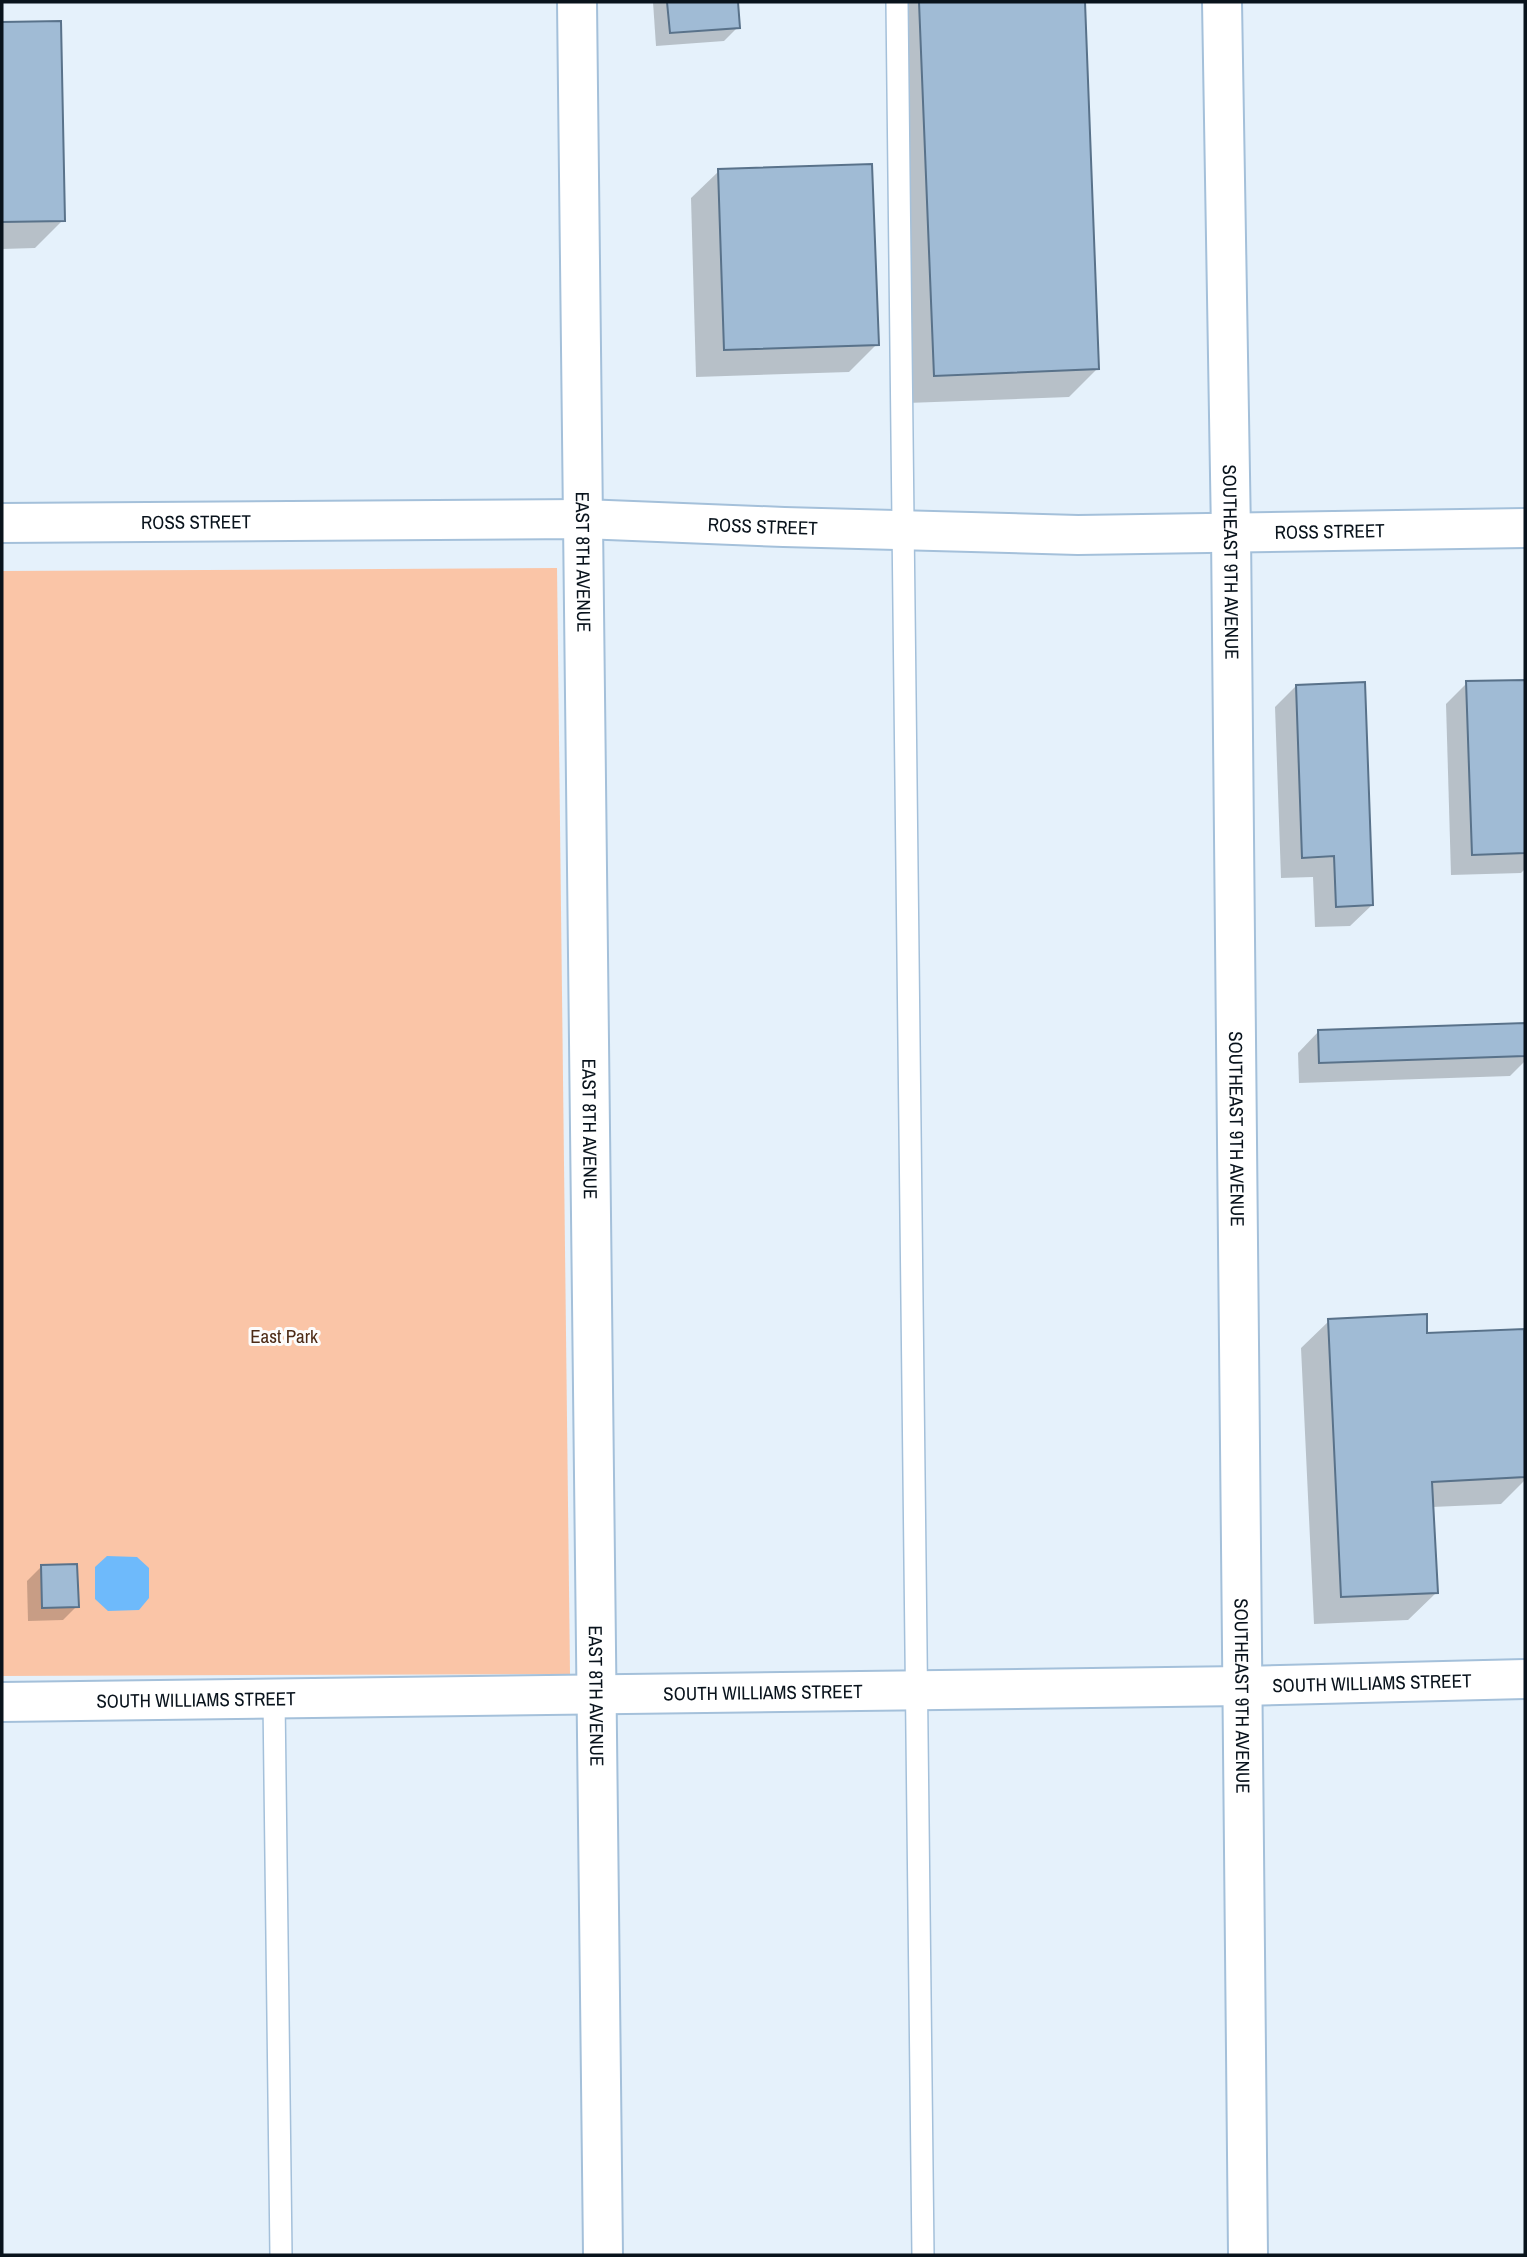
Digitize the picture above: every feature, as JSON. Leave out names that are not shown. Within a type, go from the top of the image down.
[{"type":"street","name":"EAST 8TH AVENUE","points":[[577,2],[603,2255]]},
{"type":"street","name":"SOUTHEAST 9TH AVENUE","points":[[1222,2],[1231,533],[1248,2255]]},
{"type":"street","name":"ROSS STREET","points":[[2,523],[583,519],[1078,535],[1525,528]]},
{"type":"street","name":"SOUTH WILLIAMS STREET","points":[[2,1702],[1242,1686],[1525,1679]]},
{"type":"lane","points":[[897,2],[923,2255]]},
{"type":"lane","points":[[274,1699],[281,2255]]},
{"type":"green space","name":"East Park","points":[[557,568],[570,1674],[2,1676],[2,571]]},
{"type":"water","points":[[107,1556],[137,1557],[149,1568],[149,1598],[139,1610],[108,1611],[95,1599],[95,1567]]},
{"type":"building","points":[[667,2],[738,2],[740,28],[670,33]]},
{"type":"building","points":[[919,2],[1085,2],[1099,369],[934,376]]},
{"type":"building","points":[[61,21],[65,221],[2,222],[2,22]]},
{"type":"building","points":[[872,164],[879,345],[724,350],[718,169]]},
{"type":"building","points":[[1525,680],[1525,853],[1472,855],[1466,681]]},
{"type":"building","points":[[1365,682],[1373,905],[1336,907],[1334,856],[1302,858],[1296,685]]},
{"type":"building","points":[[1525,1023],[1525,1056],[1319,1063],[1318,1030]]},
{"type":"building","points":[[1427,1314],[1427,1333],[1524,1329],[1525,1477],[1432,1482],[1438,1593],[1341,1597],[1328,1319]]},
{"type":"building","points":[[77,1564],[79,1607],[42,1608],[41,1565]]}]
